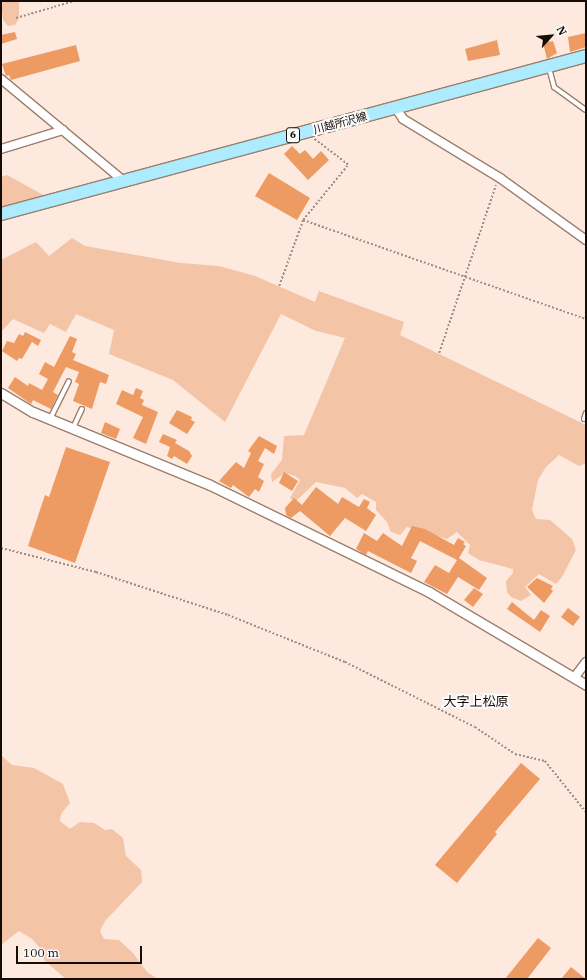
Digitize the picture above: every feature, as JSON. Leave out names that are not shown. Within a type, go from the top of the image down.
[{"type":"main road","name":"川越所沢線","points":[[1,214],[586,56]]},
{"type":"street","points":[[1,79],[124,180]]},
{"type":"street","points":[[395,108],[403,119],[500,178],[586,240]]},
{"type":"street","points":[[1,149],[63,130]]},
{"type":"street","points":[[1,393],[21,407],[50,420],[210,485],[423,589],[586,685]]},
{"type":"street","points":[[574,678],[586,662]]},
{"type":"lane","points":[[549,66],[554,87],[586,110]]},
{"type":"lane","points":[[50,420],[69,381]]},
{"type":"lane","points":[[73,429],[82,408]]},
{"type":"lane","points":[[584,419],[586,413]]},
{"type":"path","points":[[16,18],[74,1]]},
{"type":"path","points":[[280,286],[303,220],[348,165],[318,143],[309,131]]},
{"type":"path","points":[[439,353],[464,277],[500,178]]},
{"type":"path","points":[[303,220],[586,319]]},
{"type":"path","points":[[1,548],[96,572],[228,615],[345,662],[475,727],[516,754],[545,760],[586,812]]},
{"type":"shaded area","points":[[1,1],[19,1],[19,18],[15,25],[8,26],[3,20]]},
{"type":"shaded area","points":[[7,175],[45,196],[1,207],[1,177]]},
{"type":"shaded area","points":[[72,238],[85,246],[181,263],[219,266],[255,276],[315,302],[319,291],[404,322],[400,335],[586,425],[586,463],[579,466],[559,455],[546,467],[538,480],[532,510],[536,519],[550,520],[572,539],[576,550],[562,577],[556,584],[539,574],[525,587],[531,595],[521,601],[511,597],[507,592],[506,581],[513,573],[513,569],[479,560],[468,553],[470,545],[457,532],[447,539],[407,527],[400,535],[391,532],[387,522],[376,510],[376,502],[362,494],[357,498],[345,488],[316,482],[295,502],[290,498],[300,480],[295,476],[285,473],[272,482],[271,474],[282,460],[284,436],[304,435],[345,338],[316,331],[281,314],[225,422],[173,380],[109,354],[114,330],[76,314],[66,332],[50,324],[44,333],[13,319],[1,332],[1,260],[36,242],[49,256]]},
{"type":"shaded area","points":[[1,755],[12,765],[34,768],[63,784],[70,803],[61,814],[60,821],[70,829],[80,822],[94,823],[105,830],[112,829],[123,838],[126,856],[141,870],[142,882],[105,921],[100,931],[104,939],[119,940],[133,953],[147,972],[158,979],[66,979],[45,961],[39,947],[32,939],[19,931],[1,945]]},
{"type":"building","points":[[15,32],[17,39],[1,44],[1,35]]},
{"type":"building","points":[[586,33],[586,47],[570,52],[568,37]]},
{"type":"building","points":[[548,37],[549,42],[553,41],[557,53],[547,59],[542,39]]},
{"type":"building","points":[[497,40],[500,55],[468,61],[465,49]]},
{"type":"building","points":[[76,45],[80,61],[11,80],[9,75],[6,76],[2,64]]},
{"type":"building","points":[[292,146],[300,154],[305,150],[313,159],[321,151],[329,160],[308,180],[284,154]]},
{"type":"building","points":[[269,173],[310,198],[297,220],[255,196]]},
{"type":"building","points":[[25,332],[41,340],[38,346],[32,342],[22,359],[19,358],[17,361],[2,351],[7,341],[14,343],[19,334],[23,336]]},
{"type":"building","points":[[70,336],[77,339],[72,352],[76,354],[73,360],[109,375],[106,384],[100,382],[92,409],[73,401],[79,384],[75,382],[79,372],[66,367],[53,392],[58,395],[51,409],[33,400],[31,404],[8,388],[15,377],[28,386],[29,383],[42,390],[48,379],[39,374],[45,362],[54,367]]},
{"type":"building","points":[[136,388],[143,391],[140,398],[144,400],[142,405],[158,412],[146,444],[133,438],[143,417],[116,404],[122,390],[133,395]]},
{"type":"building","points":[[177,410],[192,417],[191,420],[195,422],[187,434],[169,423]]},
{"type":"building","points":[[105,422],[120,429],[116,439],[101,433]]},
{"type":"building","points":[[163,434],[177,440],[175,443],[189,451],[192,456],[187,464],[174,456],[172,459],[167,456],[170,447],[159,442]]},
{"type":"building","points":[[259,436],[277,446],[274,454],[265,448],[258,461],[264,464],[258,477],[264,481],[259,492],[255,489],[249,497],[233,485],[231,488],[219,481],[236,462],[244,468],[251,453],[248,451]]},
{"type":"building","points":[[66,447],[110,462],[75,563],[28,546],[45,495],[49,497]]},
{"type":"building","points":[[284,472],[298,481],[292,491],[279,483]]},
{"type":"building","points":[[316,487],[338,504],[342,497],[359,507],[364,499],[370,502],[367,508],[376,515],[366,531],[345,518],[330,536],[300,511],[291,518],[286,515],[285,508],[294,498],[302,505]]},
{"type":"building","points":[[412,526],[425,529],[454,545],[458,538],[465,542],[463,544],[466,546],[459,558],[487,578],[479,590],[458,577],[447,594],[424,582],[435,565],[449,573],[457,560],[420,541],[411,558],[417,561],[411,573],[368,551],[366,555],[356,549],[364,533],[377,541],[383,533],[402,546]]},
{"type":"building","points":[[537,578],[553,586],[551,589],[553,591],[544,603],[527,587]]},
{"type":"building","points":[[474,588],[483,594],[473,607],[464,600]]},
{"type":"building","points":[[512,602],[534,620],[541,610],[550,616],[540,632],[507,609]]},
{"type":"building","points":[[568,608],[580,617],[573,626],[561,617]]},
{"type":"building","points":[[521,763],[540,779],[495,832],[497,834],[457,883],[435,865]]},
{"type":"building","points":[[538,938],[551,948],[527,979],[505,979]]},
{"type":"building","points":[[571,967],[586,979],[561,979]]},
{"type":"district","name":"大字上松原","points":[[476,702]]}]
